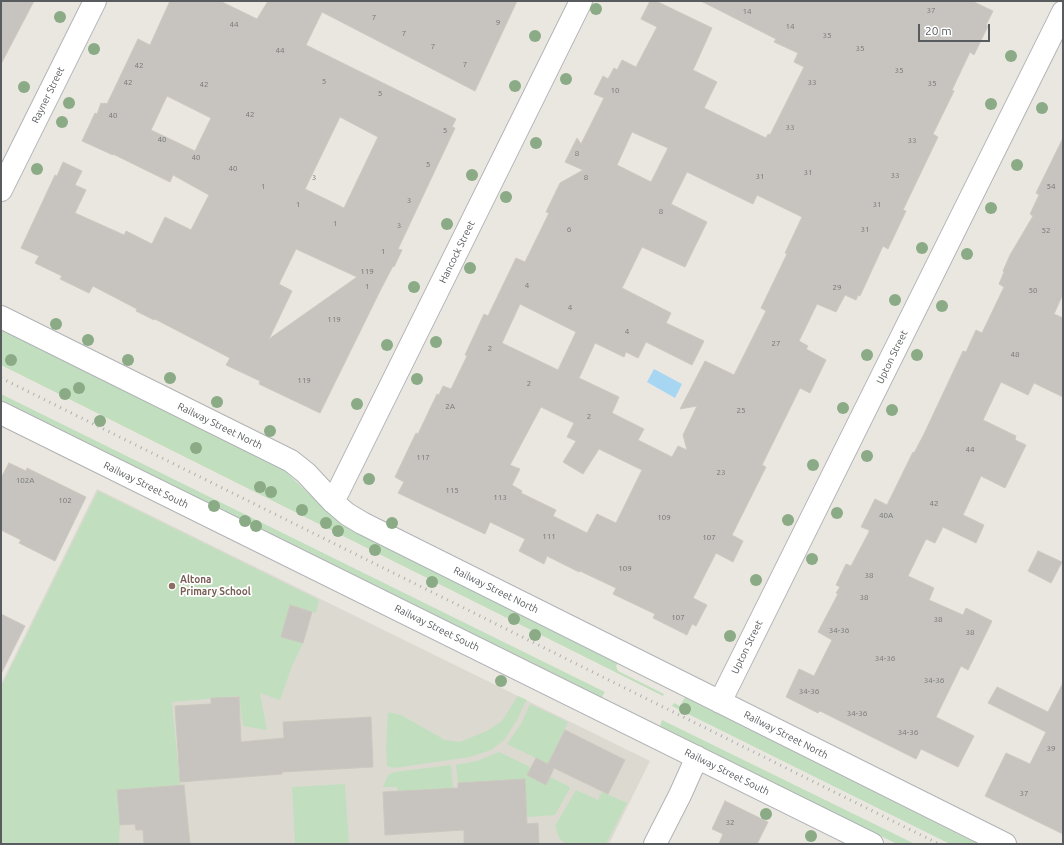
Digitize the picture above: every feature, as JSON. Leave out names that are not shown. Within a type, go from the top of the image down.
[{"type":"street","name":"Rayner Street","points":[[1,190],[95,1]]},
{"type":"street","name":"Hancock Street","points":[[333,502],[581,1]]},
{"type":"street","name":"Upton Street","points":[[720,702],[1063,12]]},
{"type":"street","name":"Railway Street North","points":[[1,317],[291,461],[306,473],[333,502],[347,514],[362,523],[1005,844]]},
{"type":"street","name":"Railway Street South","points":[[1,413],[872,844]]},
{"type":"street","points":[[655,844],[680,795],[697,757]]},
{"type":"shaded area","name":"Altona Primary School","points":[[97,489],[650,761],[609,844],[1,844],[1,684]]},
{"type":"green space","points":[[1,328],[283,469],[327,511],[347,527],[618,663],[616,666],[618,671],[664,694],[663,696],[1,365]]},
{"type":"green space","points":[[1,394],[605,692],[602,697],[598,698],[1,401]]},
{"type":"green space","points":[[98,491],[319,600],[316,613],[290,605],[281,637],[303,643],[292,666],[280,700],[260,693],[267,730],[243,726],[239,696],[172,702],[180,785],[117,790],[120,825],[119,844],[1,844],[1,687]]},
{"type":"green space","points":[[629,665],[986,844],[950,844],[672,706],[674,703],[680,706],[685,697],[625,667]]},
{"type":"green space","points":[[518,696],[527,700],[517,720],[504,740],[491,750],[470,757],[394,768],[387,766],[386,748],[388,712],[401,715],[445,740],[460,742],[487,731],[502,721]]},
{"type":"green space","points":[[530,704],[568,722],[548,764],[507,744],[521,724]]},
{"type":"green space","points":[[662,720],[915,844],[897,844],[660,726]]},
{"type":"green space","points":[[499,752],[530,767],[527,775],[546,785],[550,777],[570,788],[555,815],[527,817],[524,779],[458,783],[456,765],[477,761]]},
{"type":"green space","points":[[451,765],[455,810],[449,811],[448,788],[398,791],[397,787],[383,787],[388,775],[394,772]]},
{"type":"green space","points":[[345,784],[349,844],[295,844],[292,787]]},
{"type":"green space","points":[[576,790],[598,800],[602,792],[627,803],[606,844],[566,844],[559,838],[555,826]]},
{"type":"water","points":[[654,369],[682,384],[675,398],[647,382]]},
{"type":"building","points":[[1,1],[34,1],[1,64]]},
{"type":"building","points":[[170,1],[220,1],[257,19],[268,1],[517,1],[475,91],[322,12],[306,45],[456,119],[452,127],[455,128],[398,249],[402,250],[381,289],[320,413],[259,384],[260,381],[226,365],[230,358],[155,319],[154,320],[136,311],[137,309],[93,286],[89,293],[60,279],[62,276],[35,263],[39,256],[21,248],[55,175],[57,176],[63,162],[82,171],[75,185],[86,190],[75,213],[124,235],[126,231],[152,244],[165,217],[191,230],[209,195],[173,175],[170,182],[113,154],[82,141],[95,113],[97,114],[101,103],[107,104],[138,39],[150,45]],"holes":[[[167,96],[211,118],[195,151],[151,130]],[[340,117],[378,137],[344,208],[305,189]],[[296,249],[357,277],[269,339],[292,291],[279,284]]]},
{"type":"building","points":[[650,1],[656,1],[712,28],[693,70],[717,82],[704,108],[766,138],[768,134],[770,135],[804,67],[794,62],[798,53],[774,42],[776,39],[701,1],[972,1],[993,11],[986,25],[988,26],[974,55],[970,52],[952,90],[954,91],[933,134],[938,137],[903,210],[906,211],[888,249],[883,246],[860,296],[858,295],[856,300],[845,295],[836,312],[817,304],[799,341],[808,346],[806,349],[826,360],[810,393],[800,388],[762,465],[766,467],[732,535],[743,541],[733,562],[716,553],[693,598],[707,605],[696,626],[692,624],[687,635],[653,618],[655,614],[613,594],[616,588],[547,556],[544,564],[519,551],[525,539],[490,522],[485,534],[398,493],[404,482],[395,477],[437,394],[439,395],[443,386],[451,389],[467,356],[465,355],[484,314],[488,316],[516,258],[525,262],[549,213],[546,212],[560,183],[583,170],[565,162],[577,138],[581,144],[604,98],[594,94],[603,76],[608,79],[614,68],[617,70],[622,60],[636,67],[657,27],[641,19]],"holes":[[[632,132],[668,148],[651,182],[617,165]],[[687,172],[753,204],[757,195],[802,217],[785,253],[787,254],[761,308],[766,311],[734,375],[705,361],[680,409],[697,406],[683,435],[687,450],[678,446],[672,457],[638,440],[644,429],[612,413],[619,397],[579,378],[595,343],[624,357],[626,352],[638,358],[646,342],[692,365],[704,341],[666,323],[671,313],[622,288],[642,247],[685,267],[707,222],[671,204]],[[520,304],[576,332],[558,370],[502,343]],[[541,407],[574,423],[567,437],[576,441],[563,462],[583,474],[599,449],[642,470],[616,523],[597,514],[587,533],[553,516],[556,510],[521,493],[522,491],[512,485],[520,469],[510,465]]]},
{"type":"building","points":[[1063,138],[1063,294],[1054,314],[1063,318],[1063,397],[1034,383],[1028,395],[1001,382],[983,420],[1016,436],[1015,440],[1026,445],[1005,488],[981,476],[963,515],[984,525],[976,543],[943,527],[935,543],[926,539],[908,576],[934,588],[929,600],[963,615],[966,608],[992,621],[968,670],[961,666],[936,717],[974,736],[958,767],[921,749],[916,759],[820,711],[818,713],[786,697],[799,669],[814,676],[832,640],[818,632],[838,594],[836,593],[840,587],[836,585],[846,564],[851,566],[869,532],[869,530],[861,527],[875,499],[887,505],[913,452],[914,453],[924,434],[963,351],[966,352],[976,330],[982,333],[1004,287],[999,284],[1004,272],[1003,271],[1010,255],[1033,216],[1030,214],[1039,195],[1036,193]]},
{"type":"building","points":[[9,463],[26,471],[27,468],[86,497],[55,561],[19,543],[21,540],[1,530],[1,478]]},
{"type":"building","points":[[1038,551],[1062,562],[1051,583],[1028,571]]},
{"type":"building","points":[[290,605],[312,612],[303,643],[281,637]]},
{"type":"building","points":[[1,614],[25,626],[1,674]]},
{"type":"building","points":[[1063,683],[1063,834],[985,796],[1006,753],[1030,764],[1046,732],[988,703],[997,687],[1048,712]]},
{"type":"building","points":[[239,697],[241,742],[284,738],[283,722],[371,717],[373,767],[282,772],[282,774],[180,782],[175,706],[211,704],[211,698]]},
{"type":"building","points":[[565,730],[625,760],[608,794],[554,768],[546,785],[527,775],[536,758],[548,764]]},
{"type":"building","points":[[525,779],[527,824],[538,823],[539,844],[464,844],[464,830],[385,835],[383,792],[458,788],[458,783]]},
{"type":"building","points":[[184,785],[190,844],[144,844],[143,830],[136,830],[135,824],[120,825],[117,790]]},
{"type":"building","points":[[725,801],[768,822],[757,844],[719,844],[723,834],[712,829]]},
{"type":"railway","points":[[1,378],[939,844]]},
{"type":"place","name":"Altona Primary School","points":[[172,586]]}]
